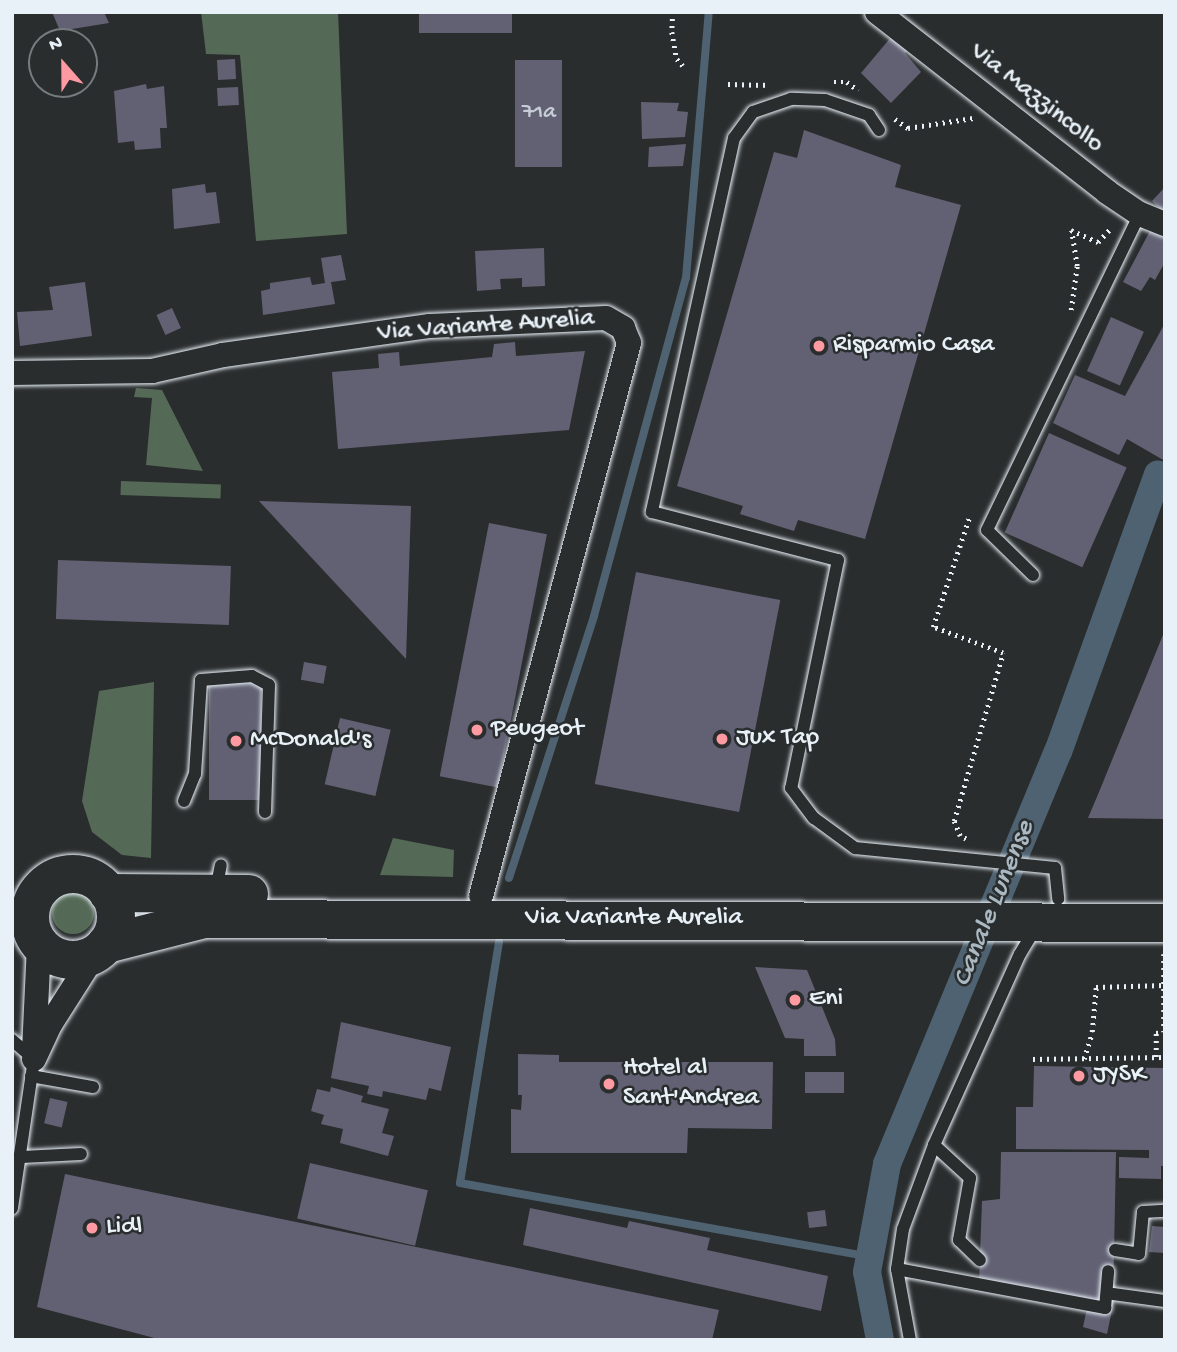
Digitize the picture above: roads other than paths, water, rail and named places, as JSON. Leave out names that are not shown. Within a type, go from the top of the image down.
[{"type":"main road","points":[[28,936],[30,910],[27,889],[58,877],[79,874],[101,884],[108,893],[116,919],[100,949]]},
{"type":"main road","name":"Via Variante Aurelia","points":[[108,893],[218,879],[481,896],[954,909]]},
{"type":"main road","name":"Via Variante Aurelia","points":[[28,936],[59,957],[83,959],[100,949],[204,919],[954,909],[1045,902],[1165,900]]},
{"type":"main road","name":"Via Variante Aurelia","points":[[1045,902],[1164,934]]},
{"type":"street","name":"Via Mazzincollo","points":[[877,12],[992,104],[1140,214],[1165,223]]},
{"type":"street","name":"Via Variante Aurelia","points":[[12,373],[152,371],[223,355],[430,326],[607,318],[623,328],[629,343],[481,896]]},
{"type":"street","points":[[28,936],[33,1067]]},
{"type":"street","points":[[33,1067],[51,1023],[100,949]]},
{"type":"lane","points":[[879,130],[869,115],[825,100],[792,99],[753,112],[734,138],[652,512],[838,560],[791,788],[814,818],[855,848],[979,859],[1045,902],[934,1145],[903,1229],[897,1269],[910,1340]]},
{"type":"lane","points":[[1033,575],[987,530],[1140,214]]},
{"type":"lane","points":[[184,801],[195,774],[201,680],[252,676],[269,685],[265,812]]},
{"type":"lane","points":[[12,1040],[33,1067],[93,1087]]},
{"type":"lane","points":[[12,1208],[22,1157],[33,1067]]},
{"type":"lane","points":[[934,1145],[970,1178],[959,1240],[980,1260]]},
{"type":"lane","points":[[22,1157],[80,1154]]},
{"type":"lane","points":[[1115,1250],[1139,1254],[1143,1212],[1165,1210]]},
{"type":"lane","points":[[897,1269],[1105,1308],[1108,1270]]},
{"type":"lane","points":[[1113,1294],[1165,1301]]},
{"type":"waterway","points":[[509,878],[594,616],[686,278],[709,12]]},
{"type":"waterway","name":"Canale Lunense","points":[[880,1340],[867,1272],[887,1164],[1058,752],[1158,474]]},
{"type":"waterway","points":[[499,942],[460,1183],[870,1257]]},
{"type":"place","name":"Risparmio Casa","points":[[819,346]]},
{"type":"place","name":"Peugeot","points":[[477,730]]},
{"type":"place","name":"Jux Tap","points":[[722,739]]},
{"type":"place","name":"McDonald's","points":[[236,741]]},
{"type":"place","name":"Eni","points":[[795,1000]]},
{"type":"place","name":"JYSK","points":[[1079,1076]]},
{"type":"place","name":"Hotel al Sant'Andrea","points":[[609,1084]]},
{"type":"place","name":"Lidl","points":[[92,1228]]}]
